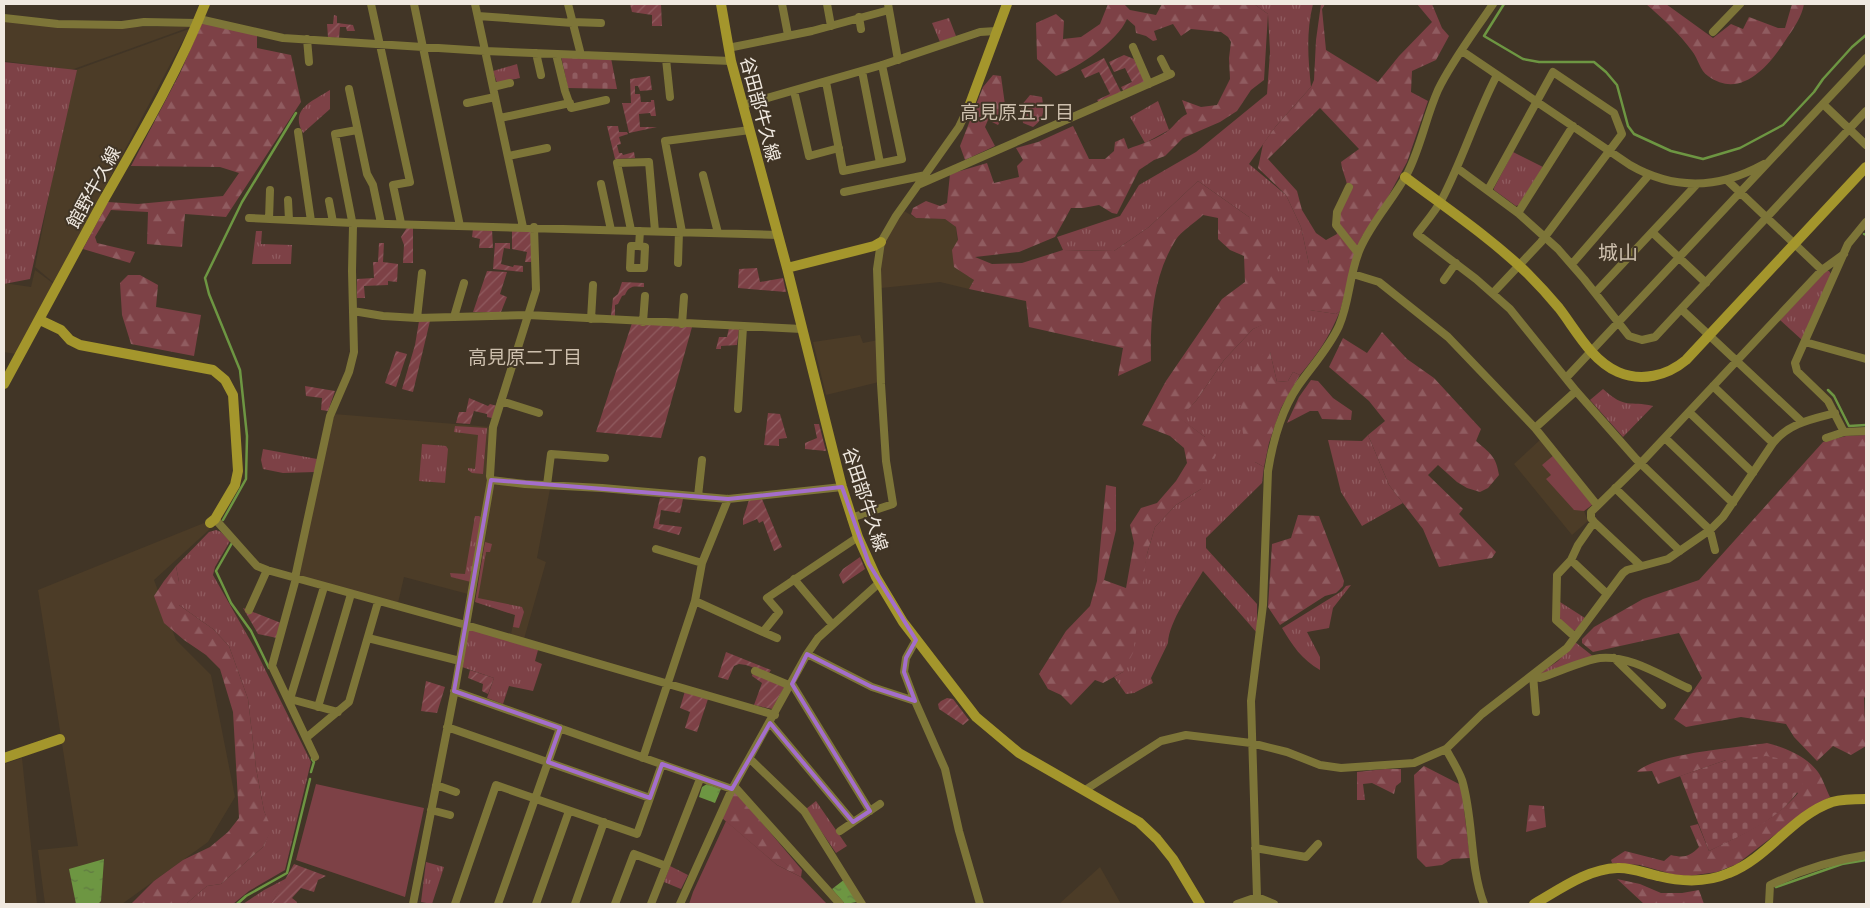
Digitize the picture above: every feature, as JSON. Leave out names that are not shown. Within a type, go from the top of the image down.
[{"type":"street","name":"館野牛久線","points":[[4,384],[165,92],[205,4]]},
{"type":"street","points":[[371,4],[410,182],[393,185],[401,223]]},
{"type":"street","points":[[414,4],[460,226]]},
{"type":"street","points":[[475,4],[522,227]]},
{"type":"street","points":[[568,4],[581,55]]},
{"type":"street","name":"谷田部牛久線","points":[[721,4],[731,61],[787,268],[842,487],[858,537],[879,583],[916,640],[966,705],[988,728],[1019,753],[1139,822],[1151,832],[1173,859],[1200,904]]},
{"type":"street","points":[[782,4],[788,35]]},
{"type":"street","points":[[827,4],[831,26]]},
{"type":"street","points":[[851,518],[893,504],[886,461],[881,384],[877,268],[881,242],[896,216],[959,127],[970,104],[1007,4]]},
{"type":"street","points":[[1257,902],[1251,701],[1262,621],[1268,479],[1272,449],[1278,426],[1291,397],[1325,351],[1339,326],[1346,305],[1358,252],[1366,235],[1405,177],[1414,158],[1438,91],[1493,4]]},
{"type":"street","points":[[1712,32],[1740,4]]},
{"type":"street","points":[[728,48],[831,26],[888,7],[898,60]]},
{"type":"street","points":[[478,16],[601,22]]},
{"type":"street","points":[[859,17],[861,29]]},
{"type":"street","points":[[4,18],[58,24],[122,25],[144,22],[198,21],[283,38],[485,51],[731,61]]},
{"type":"street","points":[[743,105],[882,65],[980,32],[996,30]]},
{"type":"street","points":[[307,39],[309,62]]},
{"type":"street","points":[[1133,47],[1149,84]]},
{"type":"street","points":[[1462,51],[1610,151],[1649,175],[1670,182],[1697,184],[1727,180],[1770,160]]},
{"type":"street","points":[[536,53],[541,75]]},
{"type":"street","points":[[556,54],[571,108],[606,100]]},
{"type":"street","points":[[1566,378],[1866,58]]},
{"type":"street","points":[[666,59],[670,97]]},
{"type":"street","points":[[920,184],[1170,75],[1161,59]]},
{"type":"street","points":[[826,82],[843,171],[902,159],[882,65]]},
{"type":"street","points":[[862,71],[880,163]]},
{"type":"street","points":[[1488,190],[1553,72],[1614,113],[1622,134],[1545,237],[1493,293]]},
{"type":"street","points":[[1497,75],[1480,107],[1457,168],[1440,204],[1417,234],[1493,293],[1523,323],[1566,378],[1640,464],[1710,530],[1715,550]]},
{"type":"street","points":[[493,87],[510,83]]},
{"type":"street","points":[[349,89],[367,174],[373,185],[381,223]]},
{"type":"street","points":[[794,91],[810,156],[839,148]]},
{"type":"street","points":[[467,103],[495,97]]},
{"type":"street","points":[[500,118],[570,103]]},
{"type":"street","points":[[1823,104],[1866,145]]},
{"type":"street","points":[[1457,168],[1518,213],[1545,237],[1572,264],[1629,336],[1646,340],[1657,334],[1682,309],[1866,111]]},
{"type":"street","points":[[1518,213],[1573,126]]},
{"type":"street","points":[[315,757],[272,666],[296,578],[330,416],[354,352],[353,223],[335,134],[358,130]]},
{"type":"street","points":[[678,263],[681,232],[665,141],[750,130]]},
{"type":"street","points":[[298,132],[311,221]]},
{"type":"street","points":[[508,156],[547,148]]},
{"type":"street","points":[[631,230],[617,164],[649,162],[655,231]]},
{"type":"street","points":[[1405,177],[1493,243],[1519,266],[1558,307],[1603,363],[1618,372],[1651,377],[1663,374],[1680,365],[1866,167]]},
{"type":"street","points":[[704,175],[718,233]]},
{"type":"street","points":[[844,192],[926,175]]},
{"type":"street","points":[[1572,264],[1649,175]]},
{"type":"street","points":[[1727,180],[1822,270]]},
{"type":"street","points":[[602,184],[611,230]]},
{"type":"street","points":[[1595,293],[1697,184]]},
{"type":"street","points":[[1349,187],[1337,212],[1336,225],[1354,250],[1358,252]]},
{"type":"street","points":[[269,219],[270,190]]},
{"type":"street","points":[[288,200],[289,220]]},
{"type":"street","points":[[329,201],[333,222]]},
{"type":"street","points":[[249,218],[353,223],[778,235]]},
{"type":"street","points":[[1844,432],[1835,413],[1823,395],[1797,371],[1795,363],[1850,240],[1866,222]]},
{"type":"street","points":[[413,904],[460,661],[491,480],[493,427],[536,290],[534,227]]},
{"type":"street","points":[[639,246],[640,230]]},
{"type":"street","points":[[1652,233],[1706,283]]},
{"type":"street","points":[[787,268],[874,246],[881,242]]},
{"type":"street","points":[[1641,566],[1594,522],[1589,514],[1665,438],[1822,270],[1844,254]]},
{"type":"street","points":[[1444,280],[1456,263]]},
{"type":"street","points":[[417,318],[422,273]]},
{"type":"street","points":[[1353,274],[1379,282],[1448,337],[1535,428],[1597,505]]},
{"type":"street","points":[[454,317],[464,283]]},
{"type":"street","points":[[591,319],[593,285]]},
{"type":"street","points":[[643,322],[645,296]]},
{"type":"street","points":[[682,324],[684,298]]},
{"type":"street","points":[[1682,309],[1802,422]]},
{"type":"street","points":[[353,311],[383,316],[417,318],[528,315],[802,330]]},
{"type":"street","points":[[40,320],[61,330],[70,340],[80,345],[213,370],[226,380],[233,395],[238,471],[235,485],[212,521],[257,566],[324,587],[466,625],[775,715]]},
{"type":"street","points":[[738,409],[743,327]]},
{"type":"street","points":[[1805,342],[1866,359]]},
{"type":"street","points":[[1713,386],[1773,443]]},
{"type":"street","points":[[1535,428],[1576,390]]},
{"type":"street","points":[[501,400],[539,413]]},
{"type":"street","points":[[1689,412],[1753,473]]},
{"type":"street","points":[[1085,790],[1161,741],[1178,736],[1193,735],[1251,744],[1287,752],[1320,765],[1351,769],[1414,763],[1446,749],[1482,714],[1557,658],[1575,637],[1622,573],[1641,566],[1661,562],[1710,530],[1723,518],[1773,443],[1783,432],[1802,422],[1835,413]]},
{"type":"street","points":[[1826,438],[1844,432],[1866,431]]},
{"type":"street","points":[[1665,438],[1733,503]]},
{"type":"street","points":[[547,485],[551,454],[605,458]]},
{"type":"street","points":[[698,496],[702,460]]},
{"type":"street","points":[[491,480],[728,499],[842,487]]},
{"type":"street","points":[[1615,488],[1680,550]]},
{"type":"street","points":[[643,758],[695,601],[702,563],[728,499]]},
{"type":"street","points":[[1575,637],[1555,617],[1557,575],[1571,560],[1578,545],[1594,522]]},
{"type":"street","points":[[763,632],[779,612],[767,598],[858,537]]},
{"type":"street","points":[[656,549],[702,563]]},
{"type":"street","points":[[1571,560],[1607,594]]},
{"type":"street","points":[[249,610],[267,570]]},
{"type":"street","points":[[794,579],[832,624]]},
{"type":"street","points":[[680,904],[733,787],[775,715],[807,654],[818,638],[832,624],[879,583]]},
{"type":"street","points":[[289,699],[324,587]]},
{"type":"street","points":[[318,707],[350,594]]},
{"type":"street","points":[[695,601],[777,638]]},
{"type":"street","points":[[306,738],[351,700],[378,602]]},
{"type":"street","points":[[368,638],[460,661]]},
{"type":"street","points":[[916,640],[906,658],[904,672],[945,769],[959,831],[980,904]]},
{"type":"street","points":[[807,654],[872,687],[915,701]]},
{"type":"street","points":[[1533,675],[1540,678],[1597,658],[1614,658],[1632,663],[1688,688]]},
{"type":"street","points":[[1614,658],[1662,705]]},
{"type":"street","points":[[755,671],[791,685],[870,811]]},
{"type":"street","points":[[1533,675],[1536,712]]},
{"type":"street","points":[[454,691],[700,778],[733,787],[840,904]]},
{"type":"street","points":[[289,699],[338,712]]},
{"type":"street","points":[[770,723],[854,822]]},
{"type":"street","points":[[447,727],[650,798]]},
{"type":"street","points":[[498,904],[560,728]]},
{"type":"street","points":[[4,758],[60,739]]},
{"type":"street","points":[[1446,749],[1461,779],[1466,798],[1474,867],[1484,904]]},
{"type":"street","points":[[750,759],[804,811],[862,904]]},
{"type":"street","points":[[455,904],[496,785],[637,834],[662,764]]},
{"type":"street","points":[[651,904],[700,778]]},
{"type":"street","points":[[436,785],[456,792]]},
{"type":"street","points":[[1534,904],[1585,876],[1609,869],[1632,869],[1671,880],[1688,881],[1718,877],[1735,871],[1754,860],[1803,819],[1828,804],[1840,800],[1866,799]]},
{"type":"street","points":[[840,831],[880,804]]},
{"type":"street","points":[[431,810],[450,815]]},
{"type":"street","points":[[536,904],[569,810]]},
{"type":"street","points":[[575,904],[604,822]]},
{"type":"street","points":[[1255,848],[1306,857],[1318,844]]},
{"type":"street","points":[[615,904],[634,854],[666,866]]},
{"type":"street","points":[[1769,904],[1770,885],[1812,869],[1866,855]]},
{"type":"street","points":[[1236,904],[1257,902],[1274,904]]},
{"type":"highlighted area","points":[[491,480],[728,499],[842,487],[869,564],[916,640],[906,658],[904,672],[915,701],[872,687],[807,654],[792,684],[870,811],[853,822],[770,723],[732,789],[662,764],[650,798],[548,762],[560,728],[454,691]]},
{"type":"shaded area","points":[[4,20],[133,27],[190,27],[71,70],[4,61]]},
{"type":"shaded area","points":[[189,29],[54,283],[35,267],[73,71]]},
{"type":"shaded area","points":[[904,211],[916,218],[945,219],[956,227],[957,238],[974,281],[969,289],[940,282],[881,288],[880,265],[886,239]]},
{"type":"shaded area","points":[[35,270],[54,284],[16,354],[4,352],[4,283],[31,287]]},
{"type":"shaded area","points":[[860,335],[863,343],[878,340],[879,382],[826,395],[813,342]]},
{"type":"shaded area","points":[[334,414],[491,427],[487,487],[468,594],[404,577],[398,603],[300,577],[298,573]]},
{"type":"shaded area","points":[[1541,439],[1592,505],[1584,511],[1588,521],[1572,535],[1514,464]]},
{"type":"shaded area","points":[[497,484],[550,489],[537,558],[546,562],[524,639],[511,634],[515,615],[475,602],[494,486]]},
{"type":"shaded area","points":[[204,523],[210,529],[154,580],[176,640],[211,675],[235,797],[208,842],[122,904],[45,904],[38,850],[78,846],[38,590]]},
{"type":"shaded area","points":[[22,758],[37,904],[4,904],[4,764]]},
{"type":"shaded area","points":[[1100,867],[1121,904],[1059,904]]},
{"type":"green space","points":[[630,4],[661,4],[662,26],[652,26],[652,15],[632,12]]},
{"type":"green space","points":[[1108,4],[1124,4],[1130,10],[1156,15],[1162,4],[1254,4],[1268,14],[1264,80],[1251,90],[1237,111],[1220,122],[1183,138],[1165,156],[1154,160],[1139,170],[1117,214],[1099,205],[1071,208],[1055,237],[1019,252],[975,257],[992,264],[1022,263],[1063,250],[1114,251],[1149,227],[1198,181],[1249,217],[1277,273],[1281,303],[1270,322],[1253,329],[1224,360],[1196,401],[1180,418],[1205,437],[1216,455],[1201,489],[1176,505],[1155,527],[1147,554],[1133,653],[1123,672],[1103,683],[1095,680],[1071,705],[1061,695],[1048,689],[1039,674],[1066,631],[1090,606],[1097,581],[1106,485],[1116,487],[1116,530],[1104,580],[1126,588],[1134,543],[1130,525],[1141,508],[1157,503],[1176,481],[1187,463],[1184,448],[1170,436],[1142,425],[1166,381],[1222,299],[1245,282],[1244,256],[1230,250],[1218,239],[1218,218],[1203,215],[1181,234],[1168,255],[1157,284],[1152,315],[1151,361],[1118,376],[1123,348],[1029,327],[1026,301],[969,289],[974,280],[954,267],[952,250],[958,240],[956,227],[945,219],[916,218],[911,214],[913,208],[926,201],[940,206],[947,203],[950,174],[987,163],[994,183],[1019,177],[1017,166],[1023,160],[1016,148],[1038,142],[1073,126],[1089,159],[1105,159],[1114,151],[1115,142],[1124,138],[1128,149],[1155,139],[1169,130],[1187,114],[1182,100],[1201,107],[1217,105],[1230,79],[1229,58],[1231,42],[1221,32],[1191,29],[1181,36],[1173,24],[1154,31],[1157,40],[1153,41],[1146,36],[1136,33],[1135,26],[1127,19],[1122,28],[1106,45],[1086,60],[1056,76],[1037,59],[1036,23],[1056,14],[1064,21],[1063,39],[1081,37],[1100,24]]},
{"type":"green space","points":[[1254,4],[1313,4],[1308,45],[1311,87],[1276,126],[1249,164],[1286,195],[1301,227],[1309,264],[1310,310],[1336,314],[1340,311],[1323,345],[1300,375],[1293,372],[1288,381],[1277,382],[1270,352],[1255,462],[1264,467],[1262,483],[1206,538],[1206,548],[1257,604],[1257,633],[1203,571],[1172,625],[1168,643],[1151,678],[1153,683],[1134,693],[1126,694],[1114,677],[1123,672],[1147,554],[1155,527],[1176,505],[1201,489],[1205,437],[1179,418],[1196,401],[1224,360],[1253,329],[1270,321],[1249,217],[1198,181],[1149,227],[1114,251],[1063,250],[1057,237],[1120,216],[1139,185],[1196,152],[1267,94],[1270,52],[1268,14]]},
{"type":"green space","points":[[1321,4],[1325,4],[1322,9],[1326,50],[1378,82],[1399,56],[1432,22],[1417,4],[1432,4],[1442,28],[1449,36],[1436,60],[1412,71],[1411,92],[1428,101],[1407,162],[1388,197],[1361,238],[1340,311],[1336,314],[1309,310],[1309,264],[1301,227],[1286,195],[1258,168],[1263,144],[1276,126],[1311,87],[1314,80],[1316,40]],"holes":[[[1320,108],[1359,149],[1341,162],[1347,184],[1346,192],[1336,221],[1337,234],[1326,240],[1316,233],[1302,210],[1297,191],[1268,159]]]},
{"type":"green space","points":[[1646,4],[1666,4],[1713,38],[1731,24],[1743,29],[1749,17],[1778,28],[1785,28],[1792,4],[1804,4],[1795,26],[1764,68],[1744,82],[1732,84],[1720,83],[1705,74],[1682,38]]},
{"type":"green space","points":[[334,15],[337,16],[337,23],[353,25],[355,31],[347,31],[346,27],[340,27],[339,38],[328,37],[327,24],[333,24]]},
{"type":"green space","points":[[949,18],[956,36],[940,42],[932,23]]},
{"type":"green space","points":[[202,23],[257,35],[257,48],[291,55],[301,102],[226,217],[185,214],[182,247],[147,244],[148,212],[111,210],[95,237],[97,243],[135,252],[130,263],[83,249],[108,202],[138,204],[223,196],[239,173],[220,167],[131,166],[180,73]]},
{"type":"green space","points":[[1124,55],[1134,59],[1145,82],[1124,92],[1121,87],[1132,82],[1125,68],[1114,72],[1109,62]]},
{"type":"green space","points":[[561,56],[611,58],[617,89],[568,88]]},
{"type":"green space","points":[[1104,58],[1121,92],[1099,103],[1097,100],[1110,94],[1099,72],[1085,78],[1081,70]]},
{"type":"green space","points":[[4,62],[77,70],[30,279],[4,284]]},
{"type":"green space","points":[[517,64],[520,78],[497,83],[493,71]]},
{"type":"green space","points":[[993,75],[1001,76],[1006,112],[998,125],[988,120],[985,127],[995,146],[965,160],[960,146],[983,87]]},
{"type":"green space","points":[[650,76],[652,90],[640,91],[638,86],[635,86],[635,94],[640,94],[641,102],[651,102],[651,100],[654,100],[656,116],[651,116],[650,113],[639,114],[640,127],[657,127],[629,133],[622,103],[631,103],[630,79]]},
{"type":"green space","points":[[330,90],[330,109],[303,133],[299,125],[301,112],[310,102]]},
{"type":"green space","points":[[1030,95],[1042,97],[1043,106],[1042,117],[1033,127],[1023,123],[1021,106]]},
{"type":"green space","points":[[1158,101],[1169,130],[1145,143],[1130,117]]},
{"type":"green space","points":[[607,126],[618,126],[619,132],[627,132],[628,134],[619,137],[621,144],[617,145],[619,153],[623,155],[634,152],[635,158],[615,159]]},
{"type":"green space","points":[[1513,152],[1543,167],[1519,205],[1516,206],[1494,190]]},
{"type":"green space","points":[[408,226],[413,227],[413,263],[403,263],[404,245],[401,237]]},
{"type":"green space","points":[[473,229],[492,229],[493,248],[479,248],[480,239],[472,237]]},
{"type":"green space","points":[[512,230],[531,231],[531,262],[525,262],[527,252],[512,249]]},
{"type":"green space","points":[[256,231],[262,231],[261,244],[292,245],[291,264],[252,264]]},
{"type":"green space","points":[[379,243],[384,243],[383,262],[398,264],[397,282],[388,281],[388,285],[364,286],[365,298],[357,298],[357,279],[374,278],[373,262],[378,262]]},
{"type":"green space","points":[[495,243],[510,243],[510,249],[504,248],[501,264],[513,267],[514,265],[523,266],[523,272],[493,269]]},
{"type":"green space","points":[[757,268],[760,282],[783,278],[786,292],[738,288],[739,269]]},
{"type":"green space","points":[[487,271],[507,272],[500,294],[507,297],[501,312],[473,312]]},
{"type":"green space","points":[[1826,271],[1829,271],[1831,274],[1802,340],[1780,320]]},
{"type":"green space","points":[[128,275],[140,275],[158,285],[156,307],[201,315],[194,356],[131,344],[122,315],[120,283]]},
{"type":"green space","points":[[622,282],[644,283],[644,287],[635,286],[628,289],[618,304],[615,305],[615,316],[611,316],[613,298],[618,294]]},
{"type":"green space","points":[[419,321],[430,321],[413,392],[402,389],[415,345]]},
{"type":"green space","points":[[632,323],[692,327],[661,438],[596,432]]},
{"type":"green space","points":[[729,328],[739,329],[737,345],[721,346],[721,349],[716,349],[719,337],[727,337]]},
{"type":"green space","points":[[1382,332],[1407,359],[1434,378],[1481,429],[1476,441],[1492,455],[1499,475],[1488,488],[1480,492],[1467,488],[1457,482],[1438,465],[1428,475],[1463,509],[1459,514],[1496,552],[1492,558],[1439,567],[1423,529],[1389,485],[1368,435],[1385,421],[1369,401],[1329,367],[1343,338],[1367,353]]},
{"type":"green space","points":[[396,351],[407,354],[396,387],[385,383]]},
{"type":"green space","points":[[1270,352],[1277,382],[1288,381],[1293,372],[1300,375],[1281,408],[1269,443],[1264,467],[1255,462],[1244,442],[1240,409],[1258,358]]},
{"type":"green space","points":[[1311,380],[1318,381],[1333,398],[1352,411],[1351,420],[1322,419],[1318,411],[1310,411],[1287,423],[1299,397]]},
{"type":"green space","points":[[305,386],[335,391],[328,411],[321,410],[322,398],[306,396]]},
{"type":"green space","points":[[1603,389],[1617,400],[1653,406],[1623,437],[1590,400]]},
{"type":"green space","points":[[469,398],[488,406],[490,404],[497,406],[492,418],[487,417],[487,414],[474,411],[476,404],[470,424],[456,423],[459,412],[466,412]]},
{"type":"green space","points":[[768,413],[780,414],[787,438],[779,439],[779,446],[764,445]]},
{"type":"green space","points":[[814,424],[819,424],[826,451],[805,449],[805,443],[817,438]]},
{"type":"green space","points":[[455,426],[487,428],[483,474],[472,473],[468,470],[468,468],[475,469],[478,435],[454,432]]},
{"type":"green space","points":[[1368,435],[1389,485],[1403,503],[1362,526],[1341,492],[1328,440],[1362,441]]},
{"type":"green space","points":[[1866,435],[1866,696],[1864,698],[1866,746],[1851,755],[1833,746],[1817,761],[1794,737],[1786,724],[1741,717],[1686,727],[1674,719],[1702,678],[1679,633],[1593,652],[1582,643],[1582,639],[1594,627],[1643,599],[1699,580],[1823,442],[1846,436]]},
{"type":"green space","points":[[422,444],[446,446],[448,449],[445,483],[419,481]]},
{"type":"green space","points":[[263,449],[317,459],[315,472],[283,473],[263,469],[261,460]]},
{"type":"green space","points":[[1554,455],[1592,502],[1592,505],[1584,511],[1574,510],[1546,479],[1551,475],[1542,465]]},
{"type":"green space","points":[[660,498],[683,499],[680,513],[661,510],[659,524],[682,527],[679,535],[653,528]]},
{"type":"green space","points":[[762,499],[782,547],[774,551],[763,521],[759,523],[757,519],[743,525],[749,500]]},
{"type":"green space","points":[[1298,515],[1319,516],[1344,581],[1343,586],[1336,593],[1325,596],[1280,625],[1268,607],[1272,544],[1291,538]]},
{"type":"green space","points":[[475,516],[482,518],[471,582],[451,577],[450,573],[465,574]]},
{"type":"green space","points":[[216,530],[221,532],[230,541],[215,567],[213,575],[254,647],[311,762],[285,870],[249,891],[233,904],[186,904],[207,886],[221,884],[263,847],[271,829],[264,811],[256,768],[248,699],[229,646],[213,629],[179,605],[179,582],[176,566],[209,532]]},
{"type":"green space","points":[[485,542],[492,544],[490,552],[486,552],[478,598],[522,607],[524,612],[519,628],[513,627],[515,615],[475,602]]},
{"type":"green space","points":[[860,557],[865,569],[843,584],[839,575],[843,569]]},
{"type":"green space","points":[[176,566],[179,582],[179,605],[213,629],[229,646],[248,699],[256,768],[264,811],[272,829],[263,847],[221,884],[207,886],[186,904],[131,904],[154,881],[183,860],[210,847],[228,832],[239,818],[233,712],[220,669],[206,655],[164,623],[154,596]]},
{"type":"green space","points":[[1351,585],[1333,608],[1329,628],[1307,632],[1320,657],[1320,670],[1298,652],[1282,628],[1342,591],[1346,586]]},
{"type":"green space","points":[[1560,602],[1585,618],[1577,630],[1573,631],[1559,619]]},
{"type":"green space","points":[[243,608],[281,623],[277,638],[258,634]]},
{"type":"green space","points":[[469,628],[538,650],[535,661],[542,664],[533,691],[509,686],[503,704],[487,698],[494,678],[462,667]]},
{"type":"green space","points":[[1575,642],[1594,657],[1542,675],[1540,673],[1558,661]]},
{"type":"green space","points":[[726,652],[771,670],[769,673],[739,664],[734,666],[728,680],[718,677]]},
{"type":"green space","points":[[470,670],[494,678],[488,694],[482,691],[483,684],[468,678]]},
{"type":"green space","points":[[753,672],[785,686],[772,709],[754,705],[762,683],[752,676]]},
{"type":"green space","points":[[426,681],[445,687],[437,713],[421,711]]},
{"type":"green space","points":[[685,691],[708,699],[697,732],[685,728],[690,712],[680,708]]},
{"type":"green space","points":[[947,698],[953,699],[969,720],[963,725],[939,709],[938,704]]},
{"type":"green space","points":[[1767,743],[1788,750],[1808,761],[1820,775],[1830,797],[1802,814],[1737,864],[1717,872],[1689,876],[1675,875],[1640,865],[1612,863],[1611,860],[1625,851],[1664,861],[1671,855],[1689,855],[1699,847],[1690,826],[1698,824],[1709,851],[1745,833],[1779,812],[1798,793],[1726,760],[1658,784],[1652,771],[1637,772],[1660,760],[1719,749]]},
{"type":"green space","points":[[1766,756],[1790,762],[1797,770],[1803,783],[1795,796],[1774,816],[1749,832],[1709,851],[1680,776],[1726,760]]},
{"type":"green space","points":[[1424,766],[1461,785],[1470,858],[1452,859],[1442,865],[1426,867],[1417,858],[1414,775]]},
{"type":"green space","points":[[1401,769],[1401,782],[1396,786],[1394,794],[1372,783],[1363,784],[1365,800],[1357,800],[1357,772]]},
{"type":"green space","points":[[316,784],[424,808],[405,897],[296,860]]},
{"type":"green space","points":[[735,791],[802,870],[801,877],[777,865],[722,818]]},
{"type":"green space","points":[[816,801],[847,846],[836,853],[806,809]]},
{"type":"green space","points":[[1529,805],[1544,806],[1546,827],[1526,832]]},
{"type":"green space","points":[[726,821],[777,865],[801,877],[827,904],[689,904]]},
{"type":"green space","points":[[426,862],[444,867],[432,904],[421,902]]},
{"type":"green space","points":[[294,864],[326,876],[318,880],[314,892],[301,888],[292,898],[297,902],[296,904],[271,904]]},
{"type":"green space","points":[[670,866],[688,875],[681,889],[664,882]]},
{"type":"green space","points":[[287,878],[271,904],[243,904],[264,890]]},
{"type":"green space","points":[[1617,879],[1640,884],[1661,893],[1682,893],[1699,890],[1704,904],[1644,904]]},
{"type":"water","points":[[707,784],[721,789],[715,803],[699,797],[702,787]]},
{"type":"water","points":[[104,859],[101,901],[98,904],[76,904],[69,869]]},
{"type":"water","points":[[845,879],[857,902],[845,904],[832,889]]},
{"type":"waterway","points":[[1504,4],[1484,36],[1523,59],[1539,62],[1594,62],[1617,85],[1628,126],[1634,134],[1671,151],[1703,159],[1740,148],[1783,125],[1852,47],[1866,35]]},
{"type":"waterway","points":[[223,520],[246,479],[247,436],[240,370],[209,294],[205,278],[242,202],[296,113]]},
{"type":"waterway","points":[[1828,390],[1834,396],[1849,426],[1866,425]]},
{"type":"waterway","points":[[232,543],[216,571],[231,603],[251,631],[269,668]]},
{"type":"waterway","points":[[311,772],[314,762],[312,759]]},
{"type":"waterway","points":[[237,904],[246,896],[287,873],[310,779]]},
{"type":"waterway","points":[[1776,887],[1842,864],[1866,860]]},
{"type":"district","name":"高見原五丁目","points":[[1017,111]]},
{"type":"district","name":"城山","points":[[1618,251]]},
{"type":"district","name":"高見原二丁目","points":[[525,356]]}]
